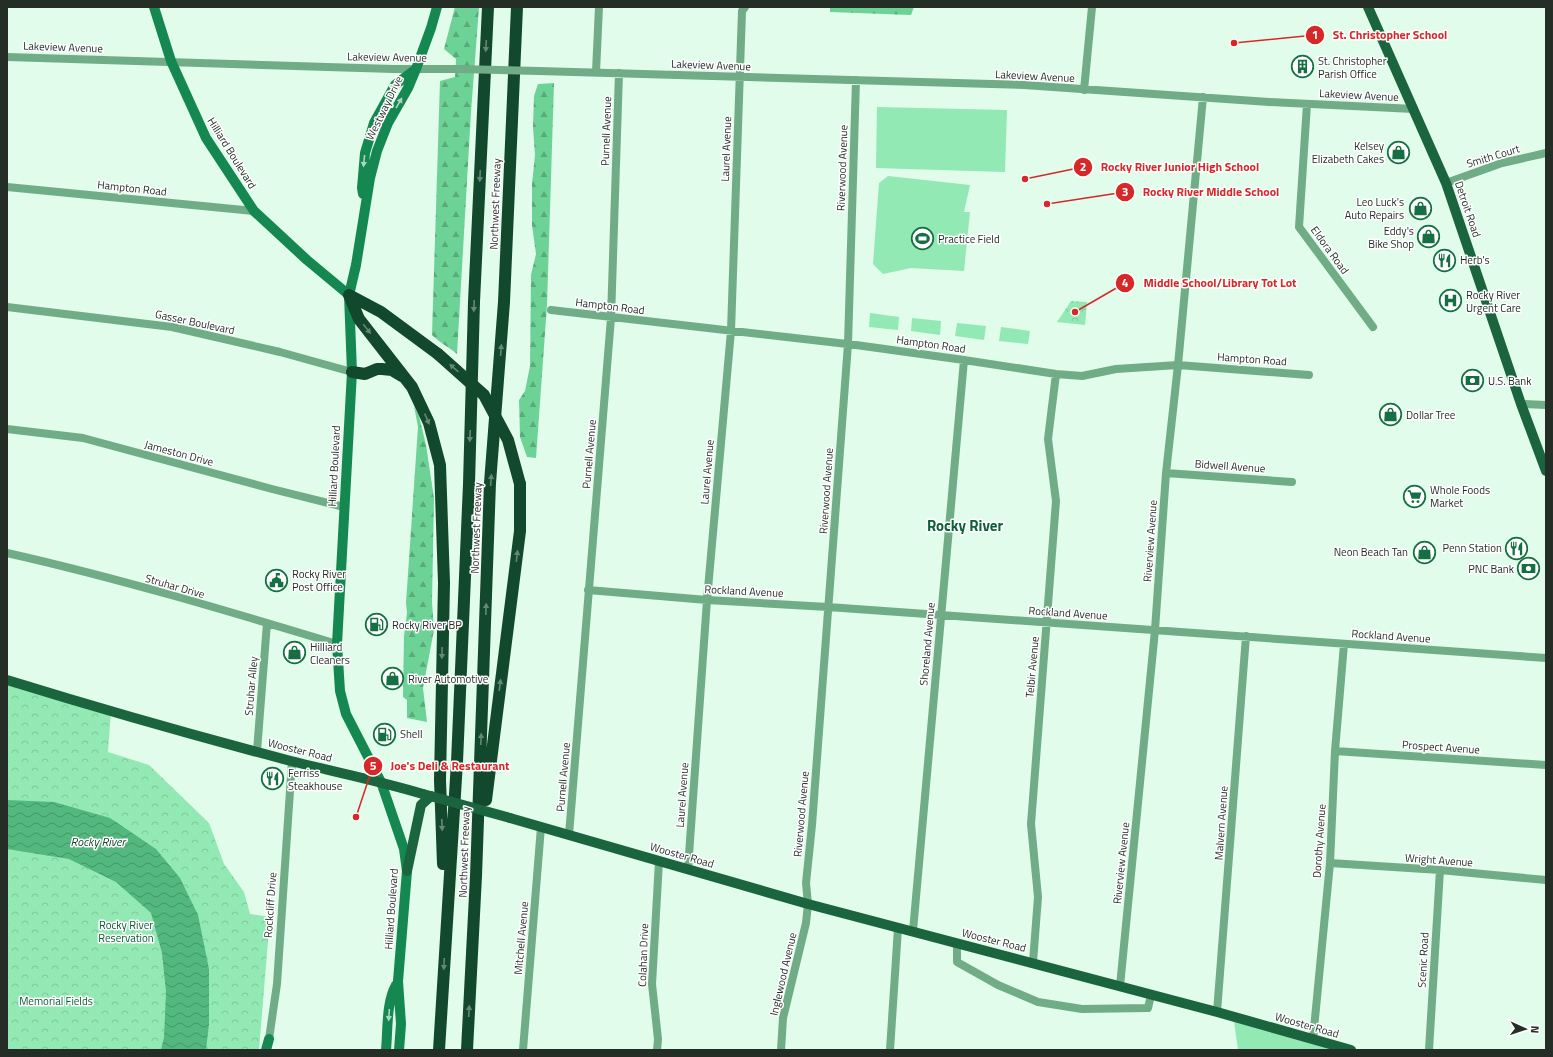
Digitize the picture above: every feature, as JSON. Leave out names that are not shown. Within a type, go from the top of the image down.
[{"type":"highway","name":"Northwest Freeway","points":[[439,1050],[457,754],[469,484],[474,302],[488,7]]},
{"type":"highway","name":"Northwest Freeway","points":[[467,1050],[476,876],[490,483],[504,302],[517,7]]},
{"type":"highway","points":[[349,295],[359,319],[410,384],[429,423],[440,465],[444,583],[440,780],[446,925]]},
{"type":"highway","points":[[349,295],[382,312],[438,354],[484,395],[508,440],[520,484],[520,530],[476,876]]},
{"type":"highway","points":[[352,372],[366,374],[377,369],[389,369],[403,377],[410,384]]},
{"type":"main road","name":"Hilliard Boulevard","points":[[154,7],[171,61],[206,138],[254,211],[307,260],[349,295],[352,372],[337,644],[340,691],[346,714],[381,782],[404,849],[407,871],[398,981],[400,1024],[399,1050]]},
{"type":"main road","name":"Westway Drive","points":[[349,295],[356,265],[365,205],[377,151],[388,123],[408,88],[416,69],[437,7]]},
{"type":"main road","name":"Detroit Road","points":[[1368,7],[1446,183],[1521,404],[1546,470]]},
{"type":"main road","name":"Wooster Road","points":[[7,680],[85,704],[292,761],[381,782],[510,818],[808,904],[1033,962],[1351,1050]]},
{"type":"main road","points":[[407,871],[420,805],[427,795]]},
{"type":"main road","name":"Hilliard Boulevard","points":[[386,1050],[390,1008],[394,989],[398,981]]},
{"type":"main road","name":"Rockcliff Drive","points":[[266,1050],[269,1040]]},
{"type":"street","points":[[596,72],[599,7]]},
{"type":"street","name":"Laurel Avenue","points":[[688,869],[707,600],[731,331],[742,11],[745,7]]},
{"type":"street","points":[[1084,90],[1092,7]]},
{"type":"street","name":"Lakeview Avenue","points":[[7,57],[416,69],[596,72],[1024,85],[1307,104],[1414,109]]},
{"type":"street","name":"Purnell Avenue","points":[[569,836],[588,590],[612,318],[619,73]]},
{"type":"street","name":"Riverwood Avenue","points":[[808,904],[806,883],[812,825],[848,344],[856,80]]},
{"type":"street","name":"Riverview Avenue","points":[[1120,986],[1155,630],[1166,473],[1178,365],[1203,97]]},
{"type":"street","name":"Eldora Road","points":[[1307,104],[1300,227],[1373,327]]},
{"type":"street","name":"Smith Court","points":[[1446,183],[1502,163],[1546,153]]},
{"type":"street","name":"Hampton Road","points":[[7,187],[254,211]]},
{"type":"street","name":"Gasser Boulevard","points":[[7,307],[172,327],[280,352],[352,372]]},
{"type":"street","name":"Hampton Road","points":[[551,310],[848,344],[1056,374],[1082,376],[1116,369],[1178,365],[1309,375]]},
{"type":"street","name":"Shoreland Avenue","points":[[913,931],[964,360]]},
{"type":"street","name":"Telbir Avenue","points":[[1033,962],[1038,897],[1031,824],[1056,501],[1048,439],[1056,374]]},
{"type":"street","points":[[1521,404],[1546,405]]},
{"type":"street","name":"Jameston Drive","points":[[7,429],[82,438],[344,507]]},
{"type":"street","name":"Bidwell Avenue","points":[[1166,473],[1292,482]]},
{"type":"street","name":"Struhar Drive","points":[[7,553],[68,567],[337,644]]},
{"type":"street","name":"Rockland Avenue","points":[[588,590],[707,600],[1047,622],[1546,658]]},
{"type":"street","name":"Struhar Alley","points":[[257,751],[267,623]]},
{"type":"street","name":"Malvern Avenue","points":[[1217,1012],[1246,636]]},
{"type":"street","name":"Dorothy Avenue","points":[[1314,1039],[1330,863],[1335,751],[1344,644]]},
{"type":"street","name":"Prospect Avenue","points":[[1335,751],[1546,765]]},
{"type":"street","name":"Rockcliff Drive","points":[[269,1040],[277,984],[292,761]]},
{"type":"street","name":"Mitchell Avenue","points":[[523,1050],[541,827]]},
{"type":"street","name":"Colahan Drive","points":[[657,1050],[658,1039],[652,984],[659,861]]},
{"type":"street","name":"Wright Avenue","points":[[1330,863],[1440,870],[1546,880]]},
{"type":"street","name":"Scenic Road","points":[[1429,1050],[1440,870]]},
{"type":"street","name":"Inglewood Avenue","points":[[781,1050],[783,1018],[806,923],[808,904]]},
{"type":"street","points":[[890,1050],[898,928]]},
{"type":"street","points":[[957,943],[957,962],[998,985],[1038,1002],[1082,1009],[1148,1008],[1151,995]]},
{"type":"green space","points":[[455,7],[479,7],[471,112],[457,354],[432,335],[440,81],[455,77],[456,59],[444,49]]},
{"type":"green space","points":[[830,7],[914,7],[911,15],[830,12]]},
{"type":"green space","points":[[554,83],[547,305],[536,458],[527,457],[520,437],[519,400],[525,391],[530,366],[531,275],[536,254],[532,225],[532,184],[535,155],[533,127],[534,96],[538,84]]},
{"type":"green space","points":[[877,107],[1007,110],[1005,172],[876,168]]},
{"type":"green space","name":"Practice Field","points":[[888,176],[970,185],[964,212],[970,212],[964,271],[911,268],[883,274],[873,264],[879,183]]},
{"type":"green space","points":[[1071,301],[1087,302],[1085,325],[1057,322]]},
{"type":"green space","points":[[870,313],[899,317],[898,330],[869,327]]},
{"type":"green space","points":[[912,318],[941,321],[940,335],[911,331]]},
{"type":"green space","points":[[957,323],[986,326],[984,340],[955,336]]},
{"type":"green space","points":[[1001,327],[1030,331],[1028,344],[999,341]]},
{"type":"green space","points":[[414,406],[419,416],[426,445],[434,498],[432,602],[434,630],[423,688],[427,722],[407,718],[407,700],[403,697],[404,636],[407,613],[406,603],[418,427]]},
{"type":"green space","name":"Rocky River Reservation","points":[[7,682],[111,712],[108,752],[149,765],[209,823],[224,864],[244,892],[250,914],[270,917],[259,1050],[7,1050]]},
{"type":"green space","points":[[1234,1021],[1348,1050],[1238,1050]]},
{"type":"water","name":"Rocky River","points":[[7,800],[54,802],[110,818],[156,849],[180,878],[198,915],[209,969],[209,1024],[206,1050],[161,1050],[164,1037],[166,992],[162,953],[151,913],[116,882],[69,859],[7,849]]},
{"type":"place","name":"St. Christopher School","points":[[1234,43]]},
{"type":"place","name":"St. Christopher Parish Office","points":[[1303,67]]},
{"type":"place","name":"Kelsey Elizabeth Cakes","points":[[1399,152]]},
{"type":"place","name":"Rocky River Junior High School","points":[[1025,179]]},
{"type":"place","name":"Rocky River Middle School","points":[[1047,204]]},
{"type":"place","name":"Leo Luck's Auto Repairs","points":[[1420,208]]},
{"type":"place","name":"Eddy's Bike Shop","points":[[1429,237]]},
{"type":"place","name":"Practice Field","points":[[922,239]]},
{"type":"place","name":"Herb's","points":[[1445,260]]},
{"type":"place","name":"Rocky River Urgent Care","points":[[1451,301]]},
{"type":"place","name":"Middle School/Library Tot Lot","points":[[1075,312]]},
{"type":"place","name":"U.S. Bank","points":[[1473,381]]},
{"type":"place","name":"Dollar Tree","points":[[1391,415]]},
{"type":"place","name":"Whole Foods Market","points":[[1414,496]]},
{"type":"place","name":"Penn Station","points":[[1517,548]]},
{"type":"place","name":"Neon Beach Tan","points":[[1424,552]]},
{"type":"place","name":"PNC Bank","points":[[1529,569]]},
{"type":"place","name":"Rocky River Post Office","points":[[276,580]]},
{"type":"place","name":"Rocky River BP","points":[[377,625]]},
{"type":"place","name":"Hilliard Cleaners","points":[[294,653]]},
{"type":"place","name":"River Automotive","points":[[393,679]]},
{"type":"place","name":"Shell","points":[[385,734]]},
{"type":"place","name":"Ferriss Steakhouse","points":[[272,779]]},
{"type":"place","name":"Joe's Deli & Restaurant","points":[[356,817]]},
{"type":"district","name":"Rocky River","points":[[965,526]]},
{"type":"park label","name":"Memorial Fields","points":[[56,1001]]}]
